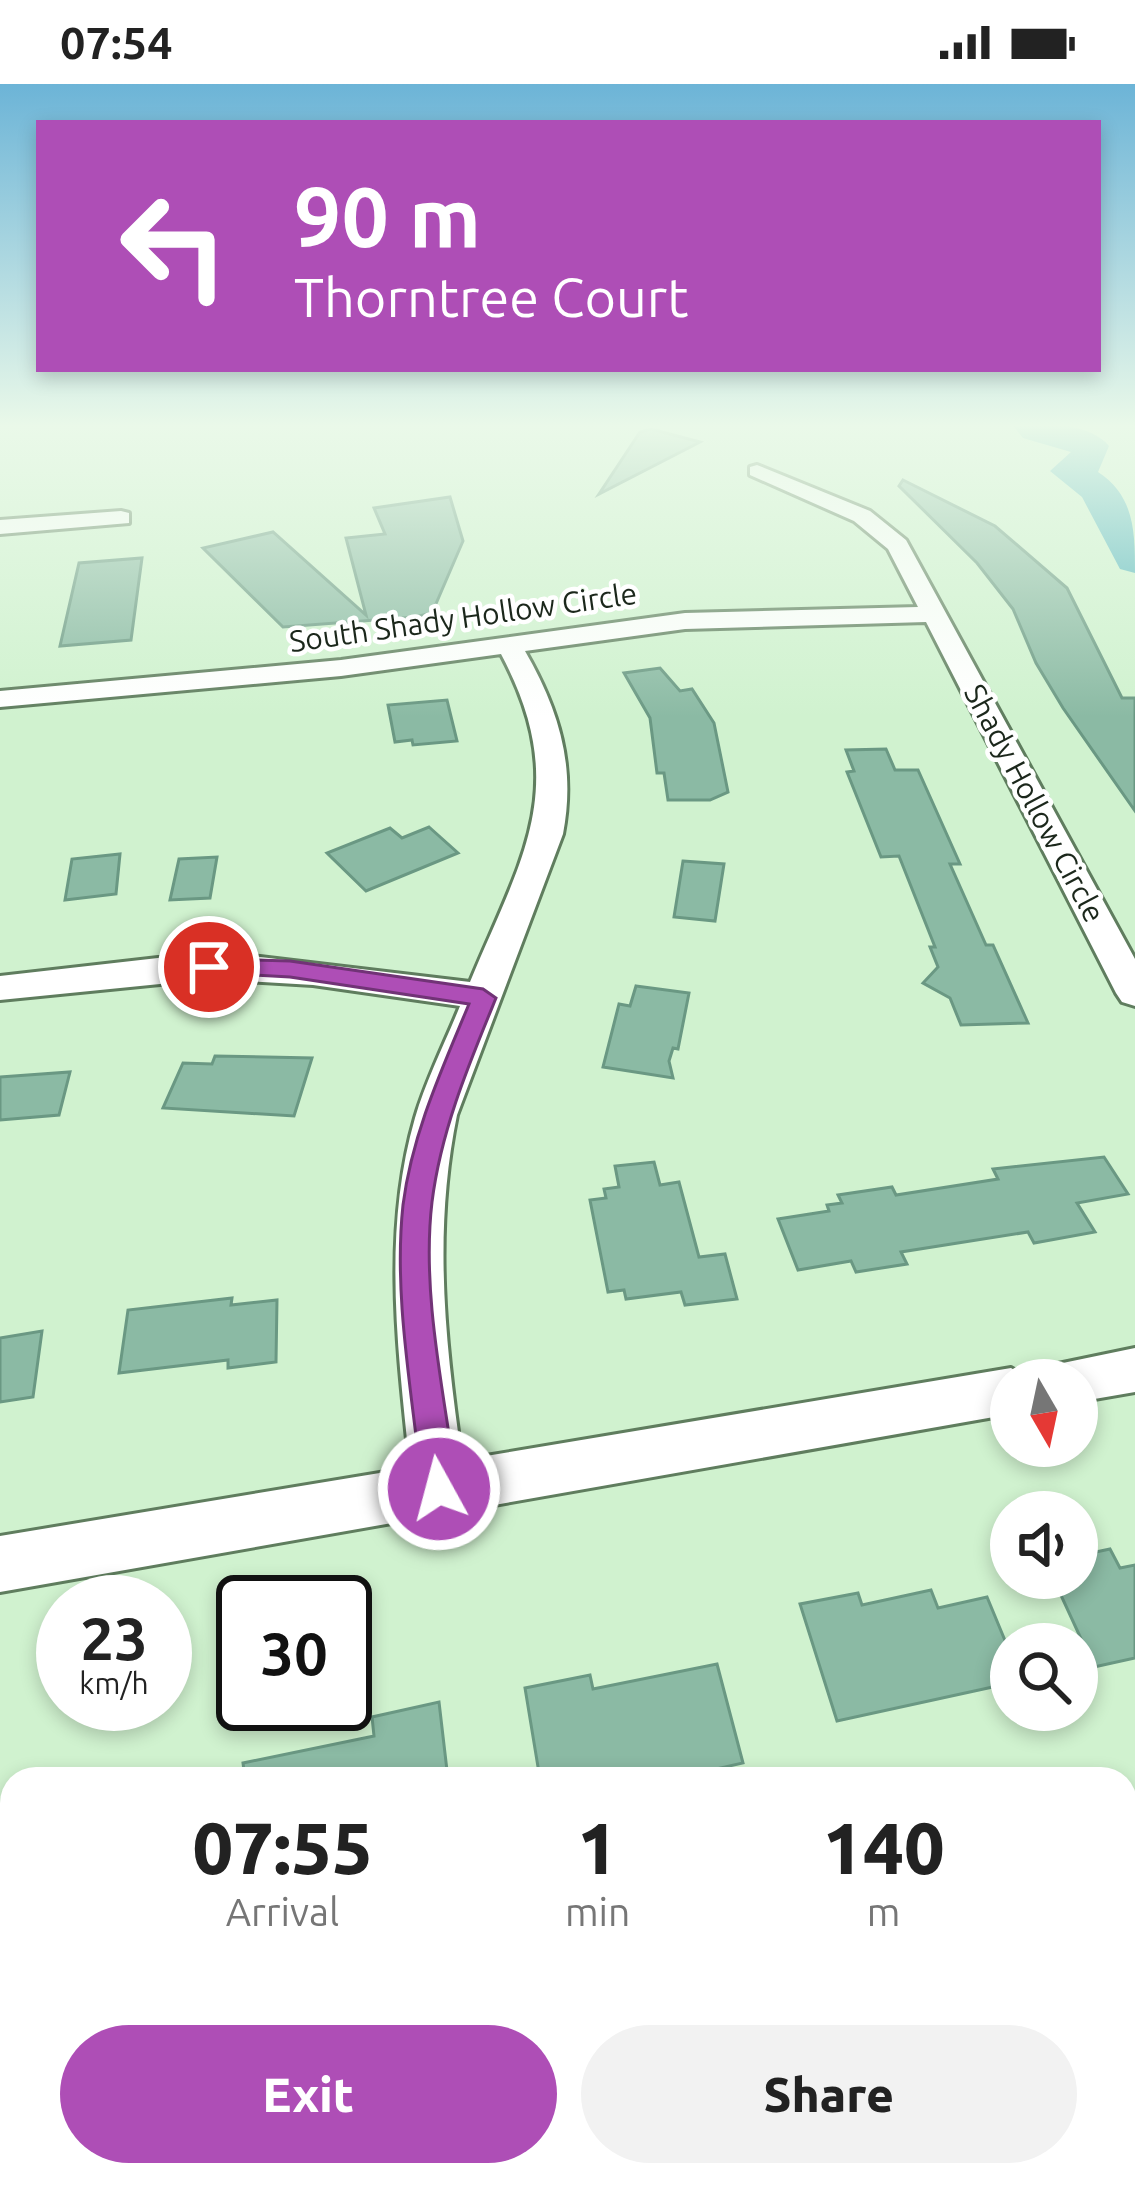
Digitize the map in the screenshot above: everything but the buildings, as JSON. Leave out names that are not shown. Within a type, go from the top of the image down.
[{"type":"street","points":[[0,527],[79,521]]},
{"type":"street","name":"Shady Hollow Circle","points":[[869,521],[898,545],[1135,993]]},
{"type":"street","name":"South Shady Hollow Circle","points":[[0,699],[305,672],[713,619],[936,614]]},
{"type":"street","points":[[439,1489],[415,1265],[418,1202],[436,1114],[556,800],[549,728],[509,645]]},
{"type":"street","points":[[0,988],[142,971],[228,967],[290,969],[483,998]]},
{"type":"street","points":[[1098,1376],[1135,1370]]},
{"type":"street","points":[[0,1564],[990,1395]]},
{"type":"waterway","points":[[1114,521],[1135,560]]},
{"type":"route","points":[[209,967],[290,969],[483,998],[436,1114],[418,1202],[415,1265],[439,1489]]}]
